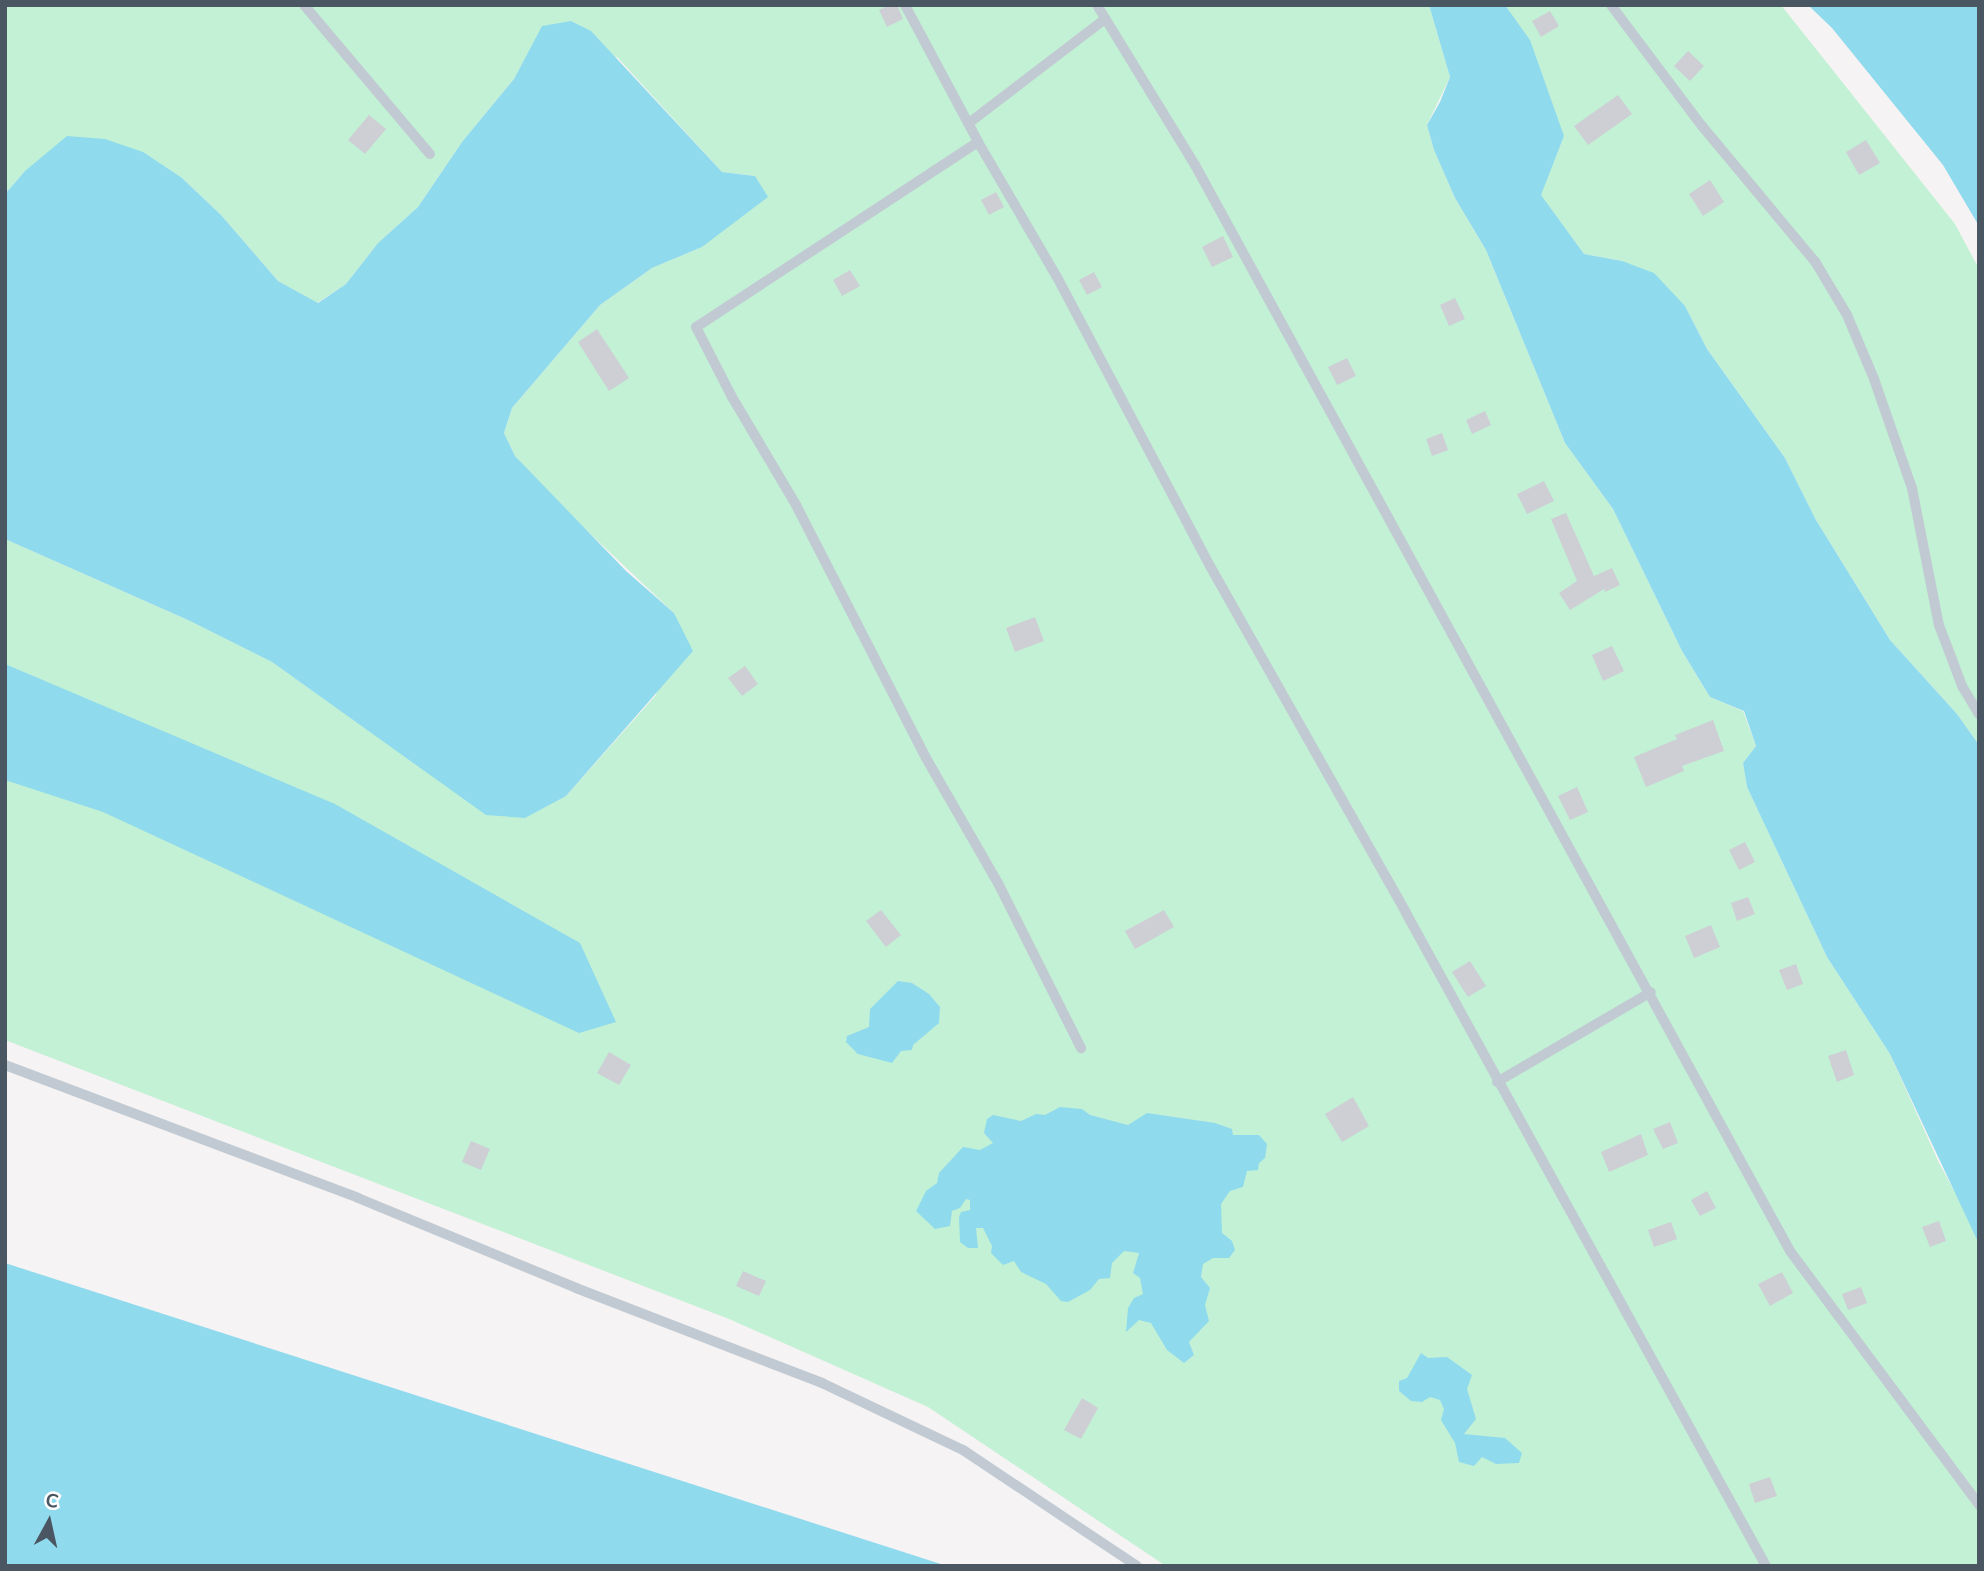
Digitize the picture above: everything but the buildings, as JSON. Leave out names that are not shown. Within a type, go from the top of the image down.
[{"type":"lane","points":[[304,5],[430,154]]},
{"type":"lane","points":[[905,5],[978,142],[1057,277],[1210,566],[1653,1357],[1766,1566]]},
{"type":"lane","points":[[1097,5],[1195,165],[1651,992],[1790,1251],[1979,1505]]},
{"type":"lane","points":[[1611,5],[1710,136],[1816,263],[1847,315],[1874,379],[1912,488],[1939,625],[1962,686],[1979,714]]},
{"type":"lane","points":[[969,123],[1105,19]]},
{"type":"lane","points":[[978,142],[696,327],[732,397],[796,505],[926,758],[998,883],[1081,1048]]},
{"type":"lane","points":[[1497,1082],[1651,992]]},
{"type":"lane","points":[[5,1065],[358,1198],[576,1289],[822,1383],[963,1450],[1138,1566]]},
{"type":"green space","points":[[5,5],[1429,5],[1450,77],[1427,125],[1434,150],[1455,198],[1486,250],[1565,443],[1613,509],[1682,651],[1710,697],[1743,711],[1756,746],[1743,763],[1747,787],[1827,957],[1890,1054],[1939,1163],[1972,1224],[1979,1244],[1979,1566],[1166,1566],[928,1407],[729,1319],[5,1040],[5,539],[188,620],[272,662],[486,814],[566,796],[656,695],[674,613],[562,507],[515,456],[504,433],[512,408],[600,305],[652,268],[702,247],[755,176],[722,172],[618,58],[542,27],[514,79],[462,142],[418,207],[378,243],[346,284],[317,303],[278,281],[221,215],[182,178],[25,171],[5,194]]},
{"type":"green space","points":[[1505,5],[1781,5],[1955,224],[1979,269],[1979,745],[1957,714],[1890,640],[1816,520],[1785,458],[1707,349],[1685,306],[1622,261],[1584,254],[1540,195],[1564,136]]},
{"type":"water","points":[[1429,5],[1505,5],[1530,40],[1564,136],[1541,195],[1584,254],[1622,261],[1654,273],[1685,306],[1707,349],[1785,458],[1816,520],[1890,640],[1957,714],[1979,745],[1979,1244],[1890,1054],[1827,957],[1747,787],[1743,763],[1756,746],[1744,711],[1710,697],[1682,651],[1613,509],[1565,443],[1486,250],[1455,198],[1434,150],[1427,125],[1450,77]]},
{"type":"water","points":[[1808,5],[1979,5],[1979,226],[1943,165],[1832,28]]},
{"type":"water","points":[[571,21],[591,31],[722,172],[755,176],[768,197],[702,247],[652,268],[600,305],[512,408],[504,433],[515,456],[626,571],[674,613],[693,651],[566,796],[525,818],[486,815],[272,662],[188,620],[5,539],[5,194],[25,171],[67,136],[105,139],[143,152],[182,178],[221,215],[278,281],[318,303],[346,284],[378,243],[418,207],[462,142],[514,79],[542,26]]},
{"type":"water","points":[[5,664],[335,804],[580,943],[616,1022],[579,1033],[103,812],[5,780]]},
{"type":"water","points":[[898,981],[912,983],[929,994],[940,1007],[939,1023],[913,1045],[912,1050],[901,1051],[892,1063],[858,1054],[846,1042],[847,1036],[869,1027],[870,1009]]},
{"type":"water","points":[[1060,1107],[1082,1109],[1090,1115],[1128,1125],[1147,1113],[1215,1123],[1232,1129],[1233,1135],[1259,1135],[1267,1144],[1265,1158],[1259,1163],[1258,1170],[1247,1171],[1243,1187],[1230,1191],[1221,1204],[1222,1233],[1232,1241],[1235,1250],[1229,1258],[1213,1258],[1203,1264],[1201,1277],[1210,1288],[1205,1305],[1209,1321],[1189,1342],[1194,1355],[1184,1363],[1167,1350],[1151,1323],[1139,1320],[1126,1332],[1128,1308],[1134,1298],[1143,1294],[1140,1278],[1133,1273],[1139,1253],[1124,1251],[1112,1263],[1110,1278],[1099,1279],[1090,1290],[1068,1302],[1061,1301],[1046,1284],[1021,1272],[1014,1261],[1003,1265],[991,1253],[992,1246],[983,1228],[976,1228],[978,1248],[968,1248],[960,1242],[959,1217],[961,1212],[970,1210],[970,1200],[966,1199],[960,1208],[952,1211],[950,1226],[935,1229],[916,1211],[926,1191],[937,1183],[939,1173],[963,1147],[980,1150],[993,1143],[984,1133],[987,1119],[993,1115],[1021,1121],[1036,1114],[1045,1115]]},
{"type":"water","points":[[5,1263],[331,1368],[947,1566],[5,1566]]},
{"type":"water","points":[[1421,1353],[1428,1358],[1447,1357],[1472,1375],[1467,1389],[1476,1419],[1464,1434],[1505,1438],[1522,1453],[1519,1463],[1496,1464],[1482,1457],[1474,1466],[1459,1462],[1455,1443],[1441,1420],[1444,1409],[1440,1400],[1430,1397],[1422,1402],[1411,1401],[1399,1391],[1399,1381],[1407,1378]]}]
